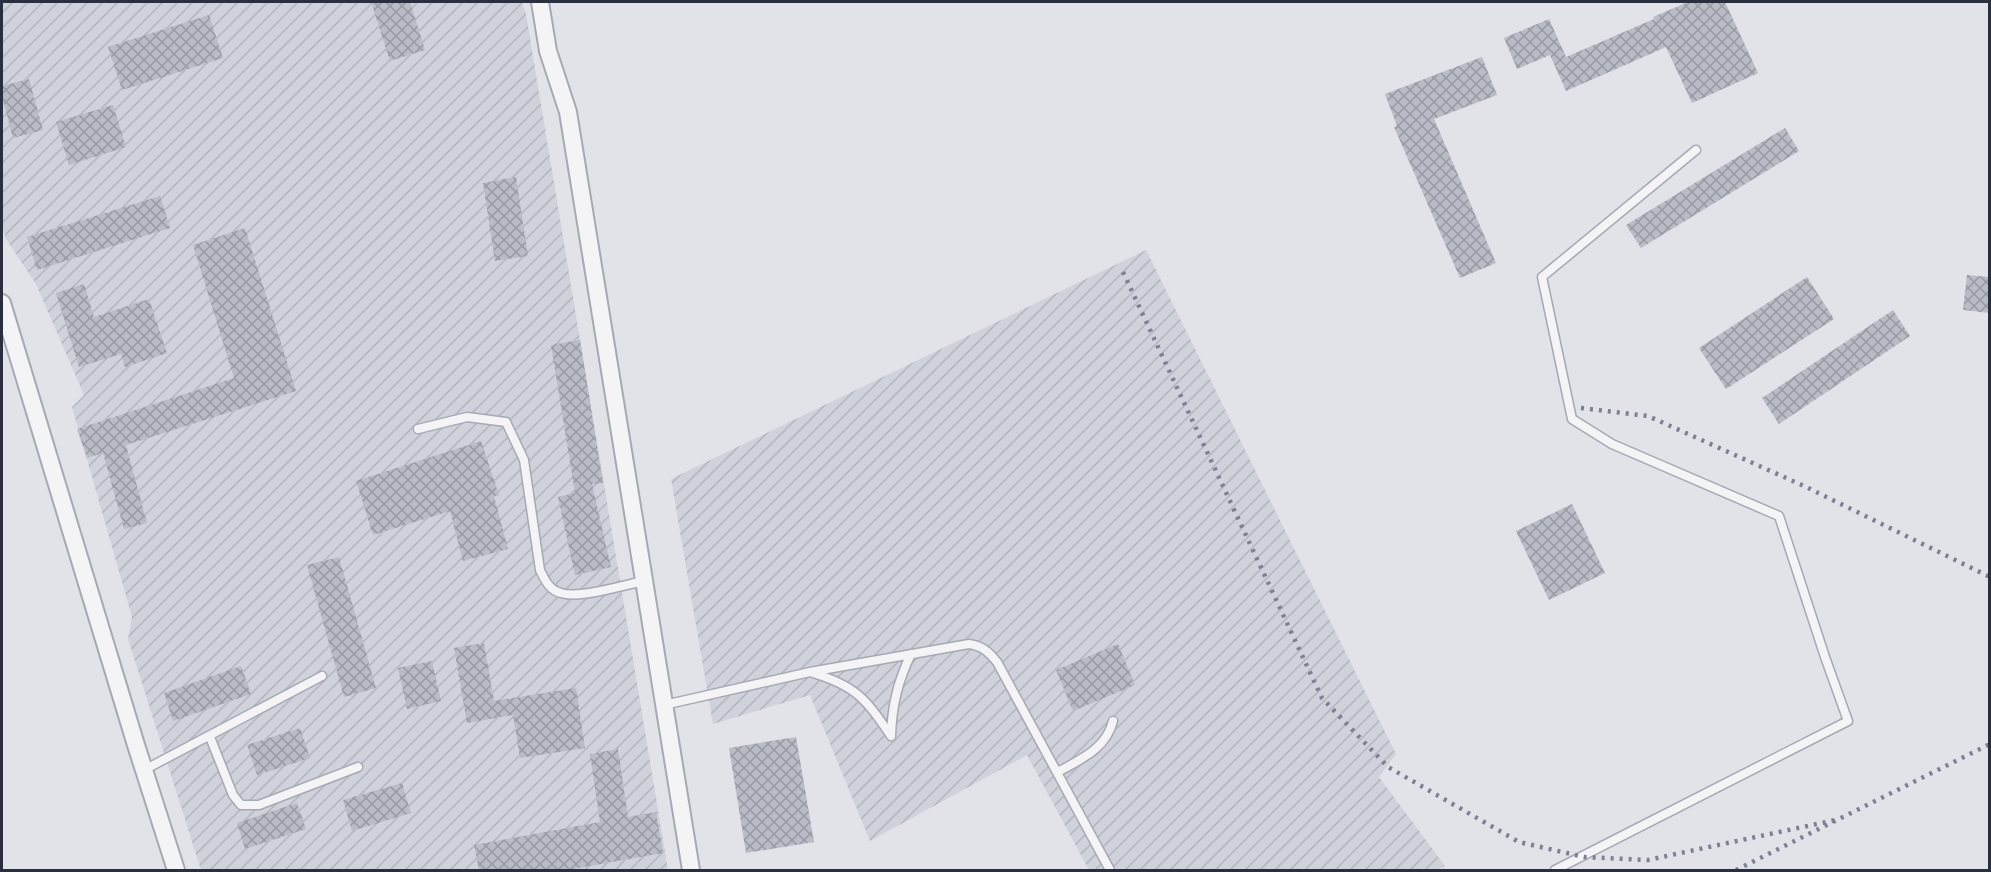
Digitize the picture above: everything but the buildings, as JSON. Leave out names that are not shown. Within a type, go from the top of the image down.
[{"type":"street","points":[[542,2],[548,51],[568,112],[691,870]]},
{"type":"street","points":[[2,303],[176,870]]},
{"type":"lane","points":[[1555,870],[1848,721],[1779,516],[1612,444],[1572,419],[1542,277],[1695,150]]},
{"type":"lane","points":[[418,429],[467,417],[506,422],[524,460],[540,570],[547,585],[561,593],[585,593],[644,580]]},
{"type":"lane","points":[[664,705],[810,672],[969,644],[978,645],[988,651],[996,662],[1110,870]]},
{"type":"lane","points":[[810,672],[838,681],[856,691],[872,708],[891,736],[894,697],[900,676],[911,654]]},
{"type":"lane","points":[[144,770],[322,676]]},
{"type":"lane","points":[[1058,772],[1097,748],[1110,735],[1113,721]]},
{"type":"lane","points":[[210,736],[234,795],[241,805],[259,806],[358,767]]},
{"type":"shaded area","points":[[2,2],[522,2],[526,14],[668,870],[201,870],[128,639],[132,617],[72,407],[84,395],[36,284],[6,239],[2,226]]},
{"type":"shaded area","points":[[1146,250],[1396,754],[1379,777],[1445,866],[1437,870],[1089,870],[1027,755],[870,841],[810,695],[713,724],[671,479]]},
{"type":"railway","points":[[1123,272],[1322,698],[1388,767],[1519,842],[1584,857],[1648,860],[1840,819]]},
{"type":"railway","points":[[1581,408],[1648,416],[1804,486],[1990,577]]},
{"type":"railway","points":[[1736,870],[1990,744]]}]
